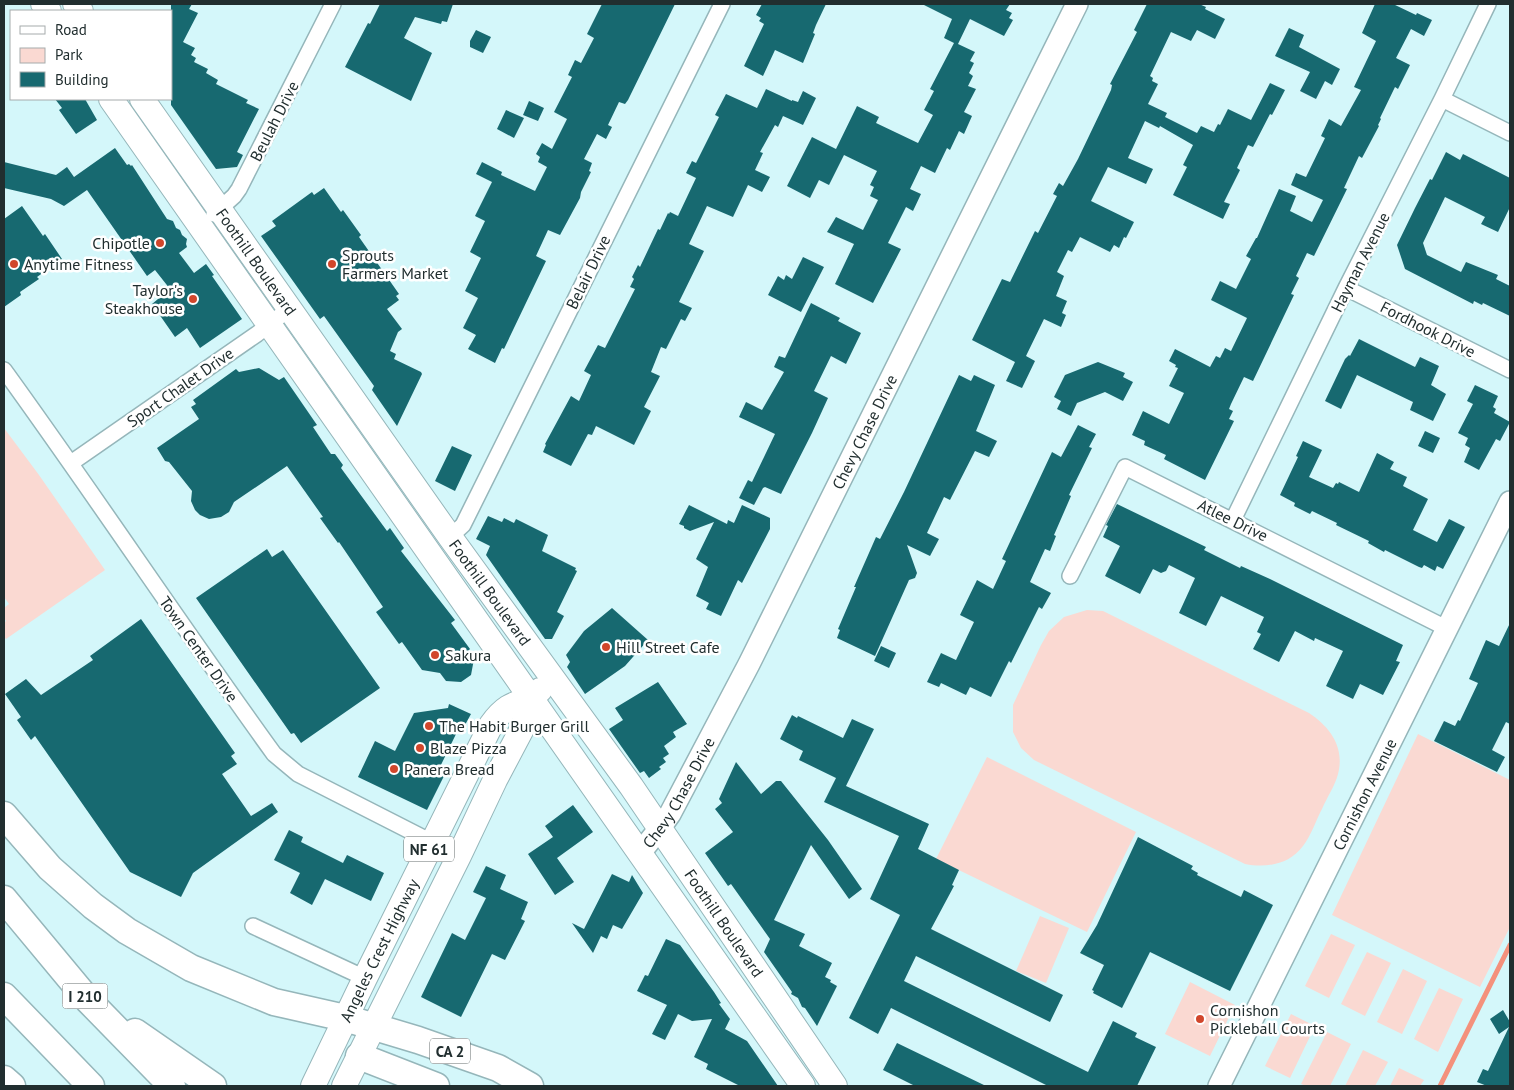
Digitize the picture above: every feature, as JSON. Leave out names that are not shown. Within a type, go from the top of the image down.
[{"type":"highway","points":[[4,815],[50,868],[93,906],[127,932],[191,968],[274,1002],[345,1018]]},
{"type":"highway","name":"I 210","points":[[4,900],[88,1000],[172,1086]]},
{"type":"highway","points":[[4,996],[91,1086]]},
{"type":"highway","points":[[88,1000],[213,1086]]},
{"type":"highway","name":"CA 2","points":[[345,1018],[418,1040],[498,1068],[530,1086]]},
{"type":"highway","points":[[358,1056],[436,1086]]},
{"type":"highway","points":[[4,1079],[12,1086]]},
{"type":"main road","name":"Chevy Chase Drive","points":[[640,853],[660,828],[749,664],[1078,4]]},
{"type":"main road","name":"Foothill Boulevard","points":[[112,100],[803,1086]]},
{"type":"main road","name":"Foothill Boulevard","points":[[143,100],[450,537],[587,724],[836,1086]]},
{"type":"main road","name":"Cornishon Avenue","points":[[1219,1086],[1510,502]]},
{"type":"main road","points":[[430,553],[450,537]]},
{"type":"main road","name":"Angeles Crest Highway","points":[[313,1086],[491,726],[498,715],[508,706],[531,698],[551,677]]},
{"type":"main road","name":"Angeles Crest Highway","points":[[344,1086],[523,726],[531,698]]},
{"type":"street","name":"Beulah Drive","points":[[199,224],[220,210],[239,189],[333,4]]},
{"type":"street","name":"Belair Drive","points":[[450,537],[463,525],[722,4]]},
{"type":"street","name":"Hayman Avenue","points":[[1233,520],[1488,4]]},
{"type":"street","points":[[1442,99],[1510,133]]},
{"type":"street","name":"Fordhook Drive","points":[[1346,288],[1510,370]]},
{"type":"street","name":"Sport Chalet Drive","points":[[71,463],[289,310]]},
{"type":"street","name":"Town Center Drive","points":[[4,370],[274,754],[298,774],[459,856]]},
{"type":"street","name":"Atlee Drive","points":[[1070,576],[1125,467],[1448,629]]},
{"type":"street","points":[[253,926],[365,978]]},
{"type":"green space","points":[[4,428],[105,570],[6,639],[4,637],[4,623],[6,621],[4,618],[4,608],[9,604],[4,597]]},
{"type":"green space","points":[[1087,610],[1103,611],[1309,713],[1329,731],[1334,739],[1339,755],[1338,774],[1308,838],[1297,852],[1277,864],[1261,866],[1245,864],[1034,760],[1021,748],[1013,732],[1013,705],[1041,645],[1049,631],[1064,617]]},
{"type":"green space","points":[[1418,734],[1510,780],[1510,927],[1480,987],[1332,915]]},
{"type":"green space","points":[[987,757],[1136,832],[1087,932],[936,859]]},
{"type":"green space","points":[[1040,916],[1069,928],[1046,983],[1016,971]]},
{"type":"green space","points":[[1331,934],[1355,945],[1329,998],[1305,986]]},
{"type":"green space","points":[[1367,952],[1391,963],[1365,1016],[1341,1004]]},
{"type":"green space","points":[[1403,969],[1427,981],[1402,1034],[1377,1022]]},
{"type":"green space","name":"Cornishon Pickleball Courts","points":[[1190,982],[1235,1005],[1210,1056],[1165,1034]]},
{"type":"green space","points":[[1439,988],[1463,999],[1438,1052],[1414,1039]]},
{"type":"green space","points":[[1291,1014],[1315,1026],[1290,1078],[1265,1066]]},
{"type":"green space","points":[[1327,1032],[1351,1044],[1330,1086],[1306,1086],[1301,1084]]},
{"type":"green space","points":[[1363,1050],[1388,1062],[1375,1086],[1345,1086]]},
{"type":"green space","points":[[1399,1068],[1424,1080],[1420,1086],[1390,1086]]},
{"type":"building","points":[[171,4],[192,4],[189,9],[198,13],[183,42],[195,48],[191,55],[196,58],[194,62],[208,69],[206,73],[218,80],[216,84],[248,100],[246,103],[259,109],[237,152],[243,155],[237,167],[216,169],[171,105]]},
{"type":"building","points":[[380,4],[453,4],[447,22],[442,21],[441,24],[415,17],[404,38],[432,53],[411,101],[345,67]]},
{"type":"building","points":[[602,4],[675,4],[628,100],[625,104],[619,102],[608,125],[612,127],[606,139],[597,134],[584,159],[592,163],[589,171],[591,172],[580,198],[560,235],[548,230],[536,256],[546,261],[504,349],[502,348],[495,363],[468,349],[476,335],[463,328],[478,298],[465,291],[481,258],[470,252],[485,221],[475,216],[492,182],[476,174],[482,162],[502,172],[501,175],[535,191],[547,167],[538,162],[540,157],[536,154],[542,143],[552,149],[567,119],[554,112],[572,77],[568,75],[575,60],[581,63],[594,38],[587,34]]},
{"type":"building","points":[[762,4],[826,4],[816,25],[813,33],[815,34],[803,63],[775,50],[763,76],[744,66],[764,24],[759,21],[761,18],[756,15]]},
{"type":"building","points":[[922,4],[1010,4],[1006,10],[1012,13],[1009,18],[1013,20],[1004,36],[970,19],[958,44],[975,52],[970,61],[974,63],[969,73],[973,76],[968,86],[976,89],[964,112],[972,116],[964,134],[959,131],[950,150],[947,148],[935,173],[921,166],[910,189],[921,194],[913,211],[906,207],[888,243],[901,249],[873,303],[835,284],[854,244],[827,232],[836,217],[863,230],[878,200],[870,196],[874,187],[870,185],[877,171],[844,155],[829,185],[819,180],[810,198],[787,186],[812,137],[836,149],[857,106],[879,117],[876,123],[918,143],[933,115],[924,110],[934,91],[930,89],[954,43],[944,38],[952,19]]},
{"type":"building","points":[[1147,4],[1199,4],[1225,19],[1215,39],[1197,30],[1191,41],[1171,32],[1150,76],[1153,78],[1152,81],[1158,84],[1148,104],[1167,113],[1165,117],[1197,133],[1201,126],[1214,132],[1228,109],[1251,120],[1270,83],[1285,90],[1253,147],[1248,145],[1237,168],[1240,170],[1224,202],[1230,204],[1223,219],[1173,195],[1187,167],[1183,165],[1193,145],[1160,126],[1159,128],[1145,121],[1128,158],[1153,169],[1146,184],[1108,167],[1091,201],[1134,222],[1119,248],[1114,245],[1110,252],[1080,237],[1072,252],[1068,250],[1057,272],[1064,276],[1056,296],[1067,301],[1062,313],[1066,315],[1061,327],[1044,319],[1026,356],[1035,361],[1022,388],[1006,381],[1015,362],[972,340],[1002,279],[1010,282],[1035,231],[1038,233],[1057,196],[1053,194],[1059,183],[1063,186],[1078,159],[1111,90],[1112,85],[1110,84],[1137,32],[1134,30]]},
{"type":"building","points":[[1375,4],[1393,4],[1432,20],[1424,36],[1411,29],[1396,58],[1410,65],[1398,89],[1395,87],[1380,118],[1379,126],[1362,158],[1359,156],[1344,188],[1347,189],[1314,256],[1307,253],[1296,276],[1299,278],[1291,294],[1294,295],[1253,381],[1244,377],[1229,409],[1233,411],[1229,419],[1234,421],[1205,480],[1164,459],[1166,455],[1144,445],[1145,441],[1132,435],[1143,411],[1169,424],[1184,393],[1169,386],[1178,368],[1169,361],[1175,349],[1210,367],[1216,356],[1220,358],[1225,348],[1231,351],[1247,318],[1211,300],[1220,281],[1236,289],[1251,259],[1246,256],[1257,238],[1279,189],[1296,196],[1290,211],[1312,222],[1323,200],[1291,185],[1296,173],[1306,177],[1325,138],[1321,136],[1329,119],[1341,126],[1361,90],[1354,87],[1376,41],[1362,33]]},
{"type":"building","points":[[1289,28],[1304,35],[1299,47],[1340,69],[1332,85],[1325,81],[1316,99],[1300,91],[1310,72],[1275,56]]},
{"type":"building","points":[[476,30],[491,37],[483,53],[470,47],[470,41]]},
{"type":"building","points":[[766,89],[792,101],[798,102],[803,91],[816,98],[803,125],[783,116],[778,127],[775,125],[760,152],[763,153],[755,170],[770,177],[762,192],[748,185],[733,217],[707,206],[689,244],[704,251],[679,302],[692,308],[685,321],[681,319],[666,349],[661,347],[651,372],[660,376],[644,407],[651,411],[634,445],[596,426],[592,435],[588,434],[571,466],[543,452],[545,444],[571,396],[579,401],[591,375],[584,371],[598,345],[605,348],[635,289],[630,287],[634,279],[632,277],[638,265],[640,267],[658,229],[660,230],[668,213],[670,212],[678,216],[696,178],[686,173],[692,161],[696,163],[719,117],[715,115],[726,94],[757,108]]},
{"type":"building","points":[[56,100],[86,100],[97,120],[76,134],[59,110],[62,108]]},
{"type":"building","points":[[529,101],[544,108],[538,121],[523,115]]},
{"type":"building","points":[[506,110],[524,118],[514,138],[497,129]]},
{"type":"building","points":[[115,148],[127,165],[132,165],[167,219],[173,221],[176,228],[187,239],[187,247],[179,253],[194,273],[206,264],[214,275],[212,276],[242,319],[200,348],[187,328],[175,337],[152,304],[170,289],[155,270],[147,276],[87,190],[64,206],[51,199],[4,188],[4,162],[56,175],[67,167],[74,177]]},
{"type":"building","points":[[1446,152],[1460,160],[1463,154],[1510,178],[1510,207],[1498,232],[1481,224],[1485,217],[1445,197],[1423,243],[1427,255],[1461,272],[1466,262],[1498,275],[1496,279],[1510,286],[1510,316],[1483,303],[1482,305],[1474,301],[1473,304],[1405,269],[1397,245],[1430,179],[1432,180]]},
{"type":"building","points":[[324,188],[361,235],[359,237],[399,294],[396,296],[399,300],[387,309],[402,329],[398,332],[390,351],[396,354],[394,359],[422,374],[397,426],[372,390],[374,386],[324,316],[320,319],[261,236],[276,226],[272,221],[312,192],[314,195]]},
{"type":"building","points":[[22,206],[62,259],[37,277],[39,279],[20,292],[21,295],[4,307],[4,219]]},
{"type":"building","points":[[803,257],[824,267],[801,312],[768,295],[778,276],[784,280],[786,275],[792,279]]},
{"type":"building","points":[[811,303],[840,318],[838,321],[861,333],[846,364],[831,356],[814,391],[828,398],[781,494],[765,487],[754,505],[739,498],[748,480],[752,482],[775,434],[739,417],[746,402],[762,410],[784,372],[774,367],[779,356],[785,358]]},
{"type":"building","points":[[1359,339],[1415,367],[1420,357],[1439,366],[1431,385],[1446,394],[1433,421],[1410,410],[1413,402],[1357,375],[1341,409],[1325,401],[1345,359],[1350,356]]},
{"type":"building","points":[[1098,362],[1125,373],[1123,377],[1133,382],[1123,401],[1105,392],[1077,403],[1071,416],[1057,409],[1061,401],[1054,397],[1065,375]]},
{"type":"building","points":[[259,368],[279,380],[284,377],[317,425],[313,427],[331,454],[335,454],[343,465],[341,468],[387,531],[390,528],[404,548],[401,551],[455,620],[451,623],[470,649],[468,651],[474,659],[471,675],[461,682],[446,681],[440,673],[422,670],[402,642],[399,644],[376,612],[383,607],[339,542],[320,518],[323,517],[287,466],[234,502],[229,512],[221,517],[209,519],[200,515],[195,510],[191,501],[192,491],[169,462],[165,461],[157,448],[199,419],[191,407],[196,404],[193,400],[236,369],[239,372]]},
{"type":"building","points":[[959,375],[971,381],[974,375],[995,385],[976,431],[997,441],[989,457],[975,451],[950,500],[944,497],[927,533],[939,539],[930,556],[907,545],[917,573],[915,578],[909,580],[875,656],[837,638],[840,630],[838,629],[876,537],[880,539]]},
{"type":"building","points":[[1475,385],[1498,396],[1493,407],[1496,409],[1494,413],[1510,422],[1500,441],[1496,439],[1479,470],[1464,462],[1470,448],[1465,445],[1468,438],[1458,433],[1473,404],[1467,401]]},
{"type":"building","points":[[1078,425],[1096,434],[1089,447],[1092,448],[1069,495],[1071,496],[1054,535],[1056,536],[1050,551],[1045,549],[1030,582],[1051,593],[1042,609],[1039,607],[1011,663],[1009,661],[991,697],[970,687],[966,695],[941,683],[939,687],[927,682],[941,653],[956,660],[974,622],[960,615],[977,580],[993,589],[1006,561],[1002,559],[1052,452],[1061,457]]},
{"type":"building","points":[[1425,431],[1440,438],[1433,453],[1418,446]]},
{"type":"building","points":[[1303,441],[1322,450],[1309,477],[1333,488],[1339,482],[1359,492],[1377,453],[1394,462],[1390,469],[1407,477],[1403,486],[1428,499],[1413,530],[1437,542],[1449,519],[1465,527],[1443,569],[1437,566],[1435,571],[1424,565],[1422,568],[1385,550],[1384,552],[1368,543],[1369,541],[1336,525],[1337,523],[1312,511],[1310,514],[1294,506],[1295,503],[1280,495],[1298,457],[1296,456]]},
{"type":"building","points":[[452,446],[472,455],[455,491],[435,481]]},
{"type":"building","points":[[1117,504],[1206,547],[1204,550],[1240,568],[1241,566],[1270,579],[1403,645],[1396,661],[1400,662],[1383,695],[1360,684],[1353,699],[1326,686],[1343,651],[1315,638],[1314,641],[1295,631],[1279,662],[1253,649],[1261,634],[1257,632],[1264,617],[1221,596],[1206,626],[1179,613],[1195,578],[1169,565],[1166,571],[1161,573],[1153,569],[1140,594],[1105,576],[1120,546],[1103,537],[1108,526],[1106,525]]},
{"type":"building","points":[[689,505],[727,524],[728,520],[734,523],[742,505],[770,518],[770,529],[742,583],[738,580],[721,616],[706,609],[709,603],[696,596],[708,567],[696,559],[714,522],[690,531],[684,528],[684,526],[679,524]]},
{"type":"building","points":[[488,516],[502,522],[504,518],[514,523],[516,519],[548,535],[542,551],[576,568],[575,570],[577,571],[557,612],[564,616],[552,639],[545,639],[486,555],[490,546],[476,539]]},
{"type":"building","points":[[267,549],[272,557],[283,550],[380,688],[301,743],[294,733],[291,734],[196,598]]},
{"type":"building","name":"Hill Street Cafe","points":[[612,608],[648,640],[625,666],[585,694],[567,667],[570,662],[566,655],[584,631]]},
{"type":"building","points":[[141,619],[235,753],[231,756],[237,764],[222,774],[251,816],[272,803],[278,812],[193,873],[181,897],[130,872],[35,736],[31,740],[17,720],[21,717],[5,694],[26,679],[41,695],[93,660],[90,656]]},
{"type":"building","points":[[1510,623],[1510,724],[1506,722],[1492,750],[1505,757],[1497,772],[1434,741],[1444,721],[1455,726],[1458,720],[1460,721],[1478,683],[1469,679],[1486,640],[1499,646]]},
{"type":"building","points":[[881,646],[896,653],[889,668],[874,661]]},
{"type":"building","points":[[658,682],[687,724],[673,732],[676,737],[664,746],[669,754],[663,758],[666,762],[659,767],[661,769],[649,778],[644,771],[640,773],[609,729],[623,720],[615,708]]},
{"type":"building","points":[[449,704],[471,714],[460,734],[457,732],[438,771],[445,774],[427,810],[358,777],[375,741],[395,751],[414,713],[448,708]]},
{"type":"building","points":[[792,715],[797,718],[798,716],[843,738],[852,719],[874,729],[846,786],[929,824],[918,849],[959,870],[952,885],[954,886],[931,929],[1063,995],[1050,1022],[916,956],[904,981],[1088,1072],[1113,1021],[1137,1033],[1135,1037],[1156,1047],[1137,1086],[1048,1086],[891,1008],[878,1034],[849,1018],[900,915],[870,899],[899,836],[824,802],[836,778],[799,760],[803,751],[780,739]]},
{"type":"building","points":[[736,762],[761,794],[776,781],[781,781],[828,840],[862,889],[849,899],[811,845],[774,920],[805,934],[799,946],[832,963],[825,977],[837,986],[817,1026],[805,1008],[802,1007],[798,998],[791,994],[792,992],[764,952],[770,939],[731,884],[728,886],[705,853],[733,832],[715,809],[722,803],[719,799]]},
{"type":"building","points":[[573,805],[593,832],[557,858],[574,882],[555,895],[528,854],[553,837],[545,826]]},
{"type":"building","points":[[289,830],[303,837],[301,842],[343,863],[347,855],[384,873],[371,901],[325,879],[312,905],[290,893],[300,873],[274,860]]},
{"type":"building","points":[[1138,837],[1193,866],[1191,869],[1198,873],[1197,875],[1241,897],[1244,890],[1273,905],[1230,991],[1150,952],[1122,1008],[1093,993],[1094,991],[1092,990],[1104,965],[1080,953],[1097,925]]},
{"type":"building","points":[[486,866],[506,875],[500,889],[528,902],[521,919],[525,921],[505,960],[492,954],[461,1017],[421,997],[452,933],[465,940],[486,898],[473,892]]},
{"type":"building","points":[[612,874],[629,882],[632,875],[643,893],[622,929],[613,925],[607,939],[601,936],[593,953],[572,923],[584,929]]},
{"type":"building","points":[[666,939],[680,945],[714,992],[721,1003],[719,1004],[730,1019],[725,1029],[747,1041],[778,1086],[740,1086],[706,1069],[708,1064],[694,1057],[712,1019],[692,1021],[678,1014],[665,1040],[652,1034],[667,1005],[637,991],[645,975],[648,976]]},
{"type":"building","points":[[1503,1010],[1510,1022],[1510,1086],[1487,1086],[1477,1082],[1483,1069],[1488,1071],[1509,1027],[1499,1034],[1490,1019]]},
{"type":"building","points":[[897,1043],[986,1086],[915,1086],[883,1070]]},
{"type":"waterway","points":[[1440,1086],[1510,945]]},
{"type":"place","name":"Chipotle","points":[[160,243]]},
{"type":"place","name":"Anytime Fitness","points":[[14,264]]},
{"type":"place","name":"Sprouts Farmers Market","points":[[332,264]]},
{"type":"place","name":"Taylor's Steakhouse","points":[[193,299]]},
{"type":"place","name":"Hill Street Cafe","points":[[606,647]]},
{"type":"place","name":"Sakura","points":[[435,655]]},
{"type":"place","name":"The Habit Burger Grill","points":[[429,726]]},
{"type":"place","name":"Blaze Pizza","points":[[420,748]]},
{"type":"place","name":"Panera Bread","points":[[394,769]]},
{"type":"place","name":"Cornishon Pickleball Courts","points":[[1200,1019]]}]
